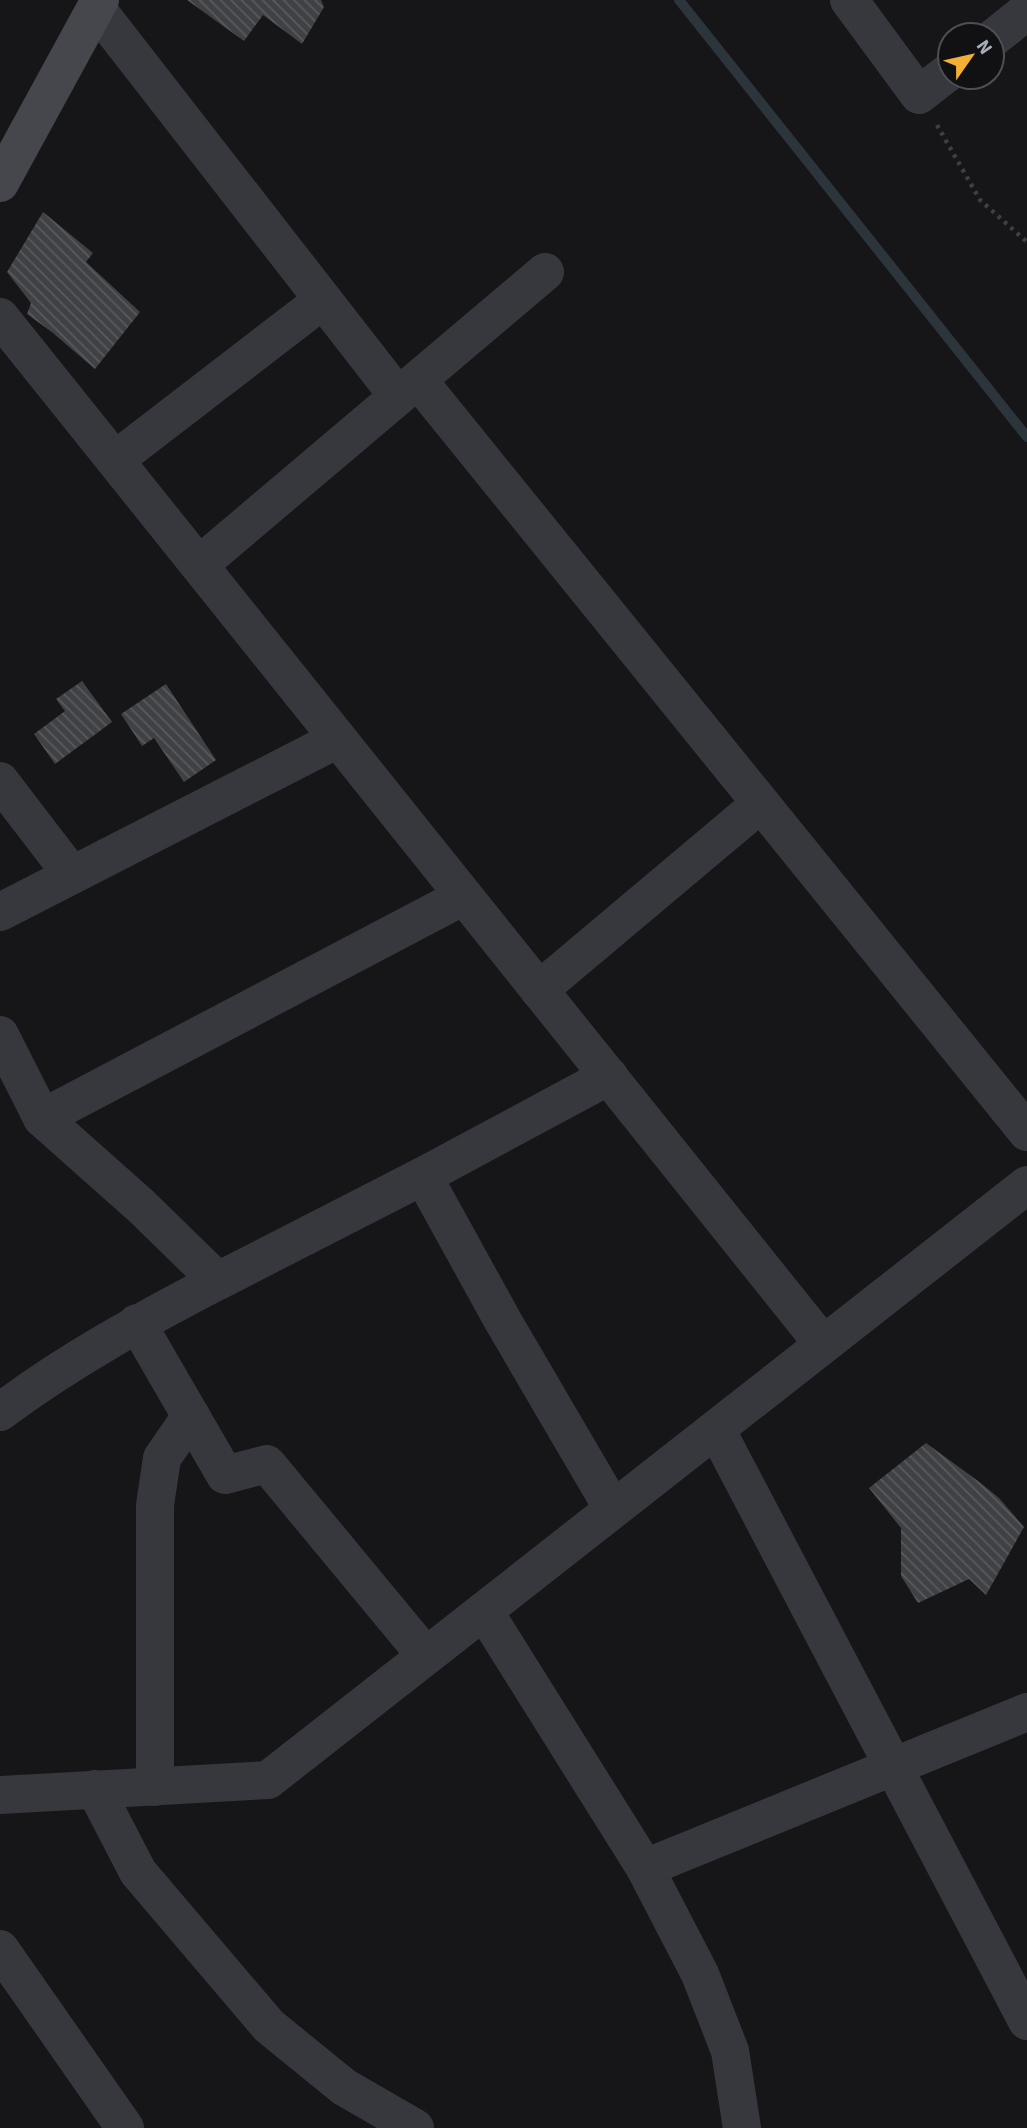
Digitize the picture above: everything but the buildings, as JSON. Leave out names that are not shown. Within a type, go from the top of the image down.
[{"type":"main road","points":[[0,183],[98,4]]},
{"type":"street","points":[[849,0],[919,95],[936,82]]},
{"type":"street","points":[[98,4],[323,300],[408,388],[760,804],[1027,1132]]},
{"type":"street","points":[[1006,27],[1027,11]]},
{"type":"street","points":[[199,565],[545,272]]},
{"type":"street","points":[[115,460],[323,300]]},
{"type":"street","points":[[0,317],[824,1344]]},
{"type":"street","points":[[0,912],[338,739]]},
{"type":"street","points":[[0,780],[72,875]]},
{"type":"street","points":[[539,990],[760,804]]},
{"type":"street","points":[[41,1118],[464,896]]},
{"type":"street","points":[[0,1034],[41,1118],[141,1206],[218,1281]]},
{"type":"street","points":[[0,1412],[36,1385],[137,1323],[423,1176],[609,1076]]},
{"type":"street","points":[[423,1176],[503,1321],[613,1509]]},
{"type":"street","points":[[0,1795],[268,1780],[1027,1185]]},
{"type":"street","points":[[137,1323],[225,1475],[267,1464],[426,1656]]},
{"type":"street","points":[[155,1787],[155,1505],[162,1458],[191,1416]]},
{"type":"street","points":[[716,1429],[1027,2021]]},
{"type":"street","points":[[484,1611],[645,1868],[700,1975],[730,2051],[742,2128]]},
{"type":"street","points":[[645,1868],[1027,1712]]},
{"type":"street","points":[[95,1789],[138,1872],[269,2026],[344,2087],[415,2128]]},
{"type":"street","points":[[0,1949],[125,2128]]},
{"type":"path","points":[[919,95],[980,200],[1027,242]]},
{"type":"waterway","points":[[679,0],[1027,437]]}]
